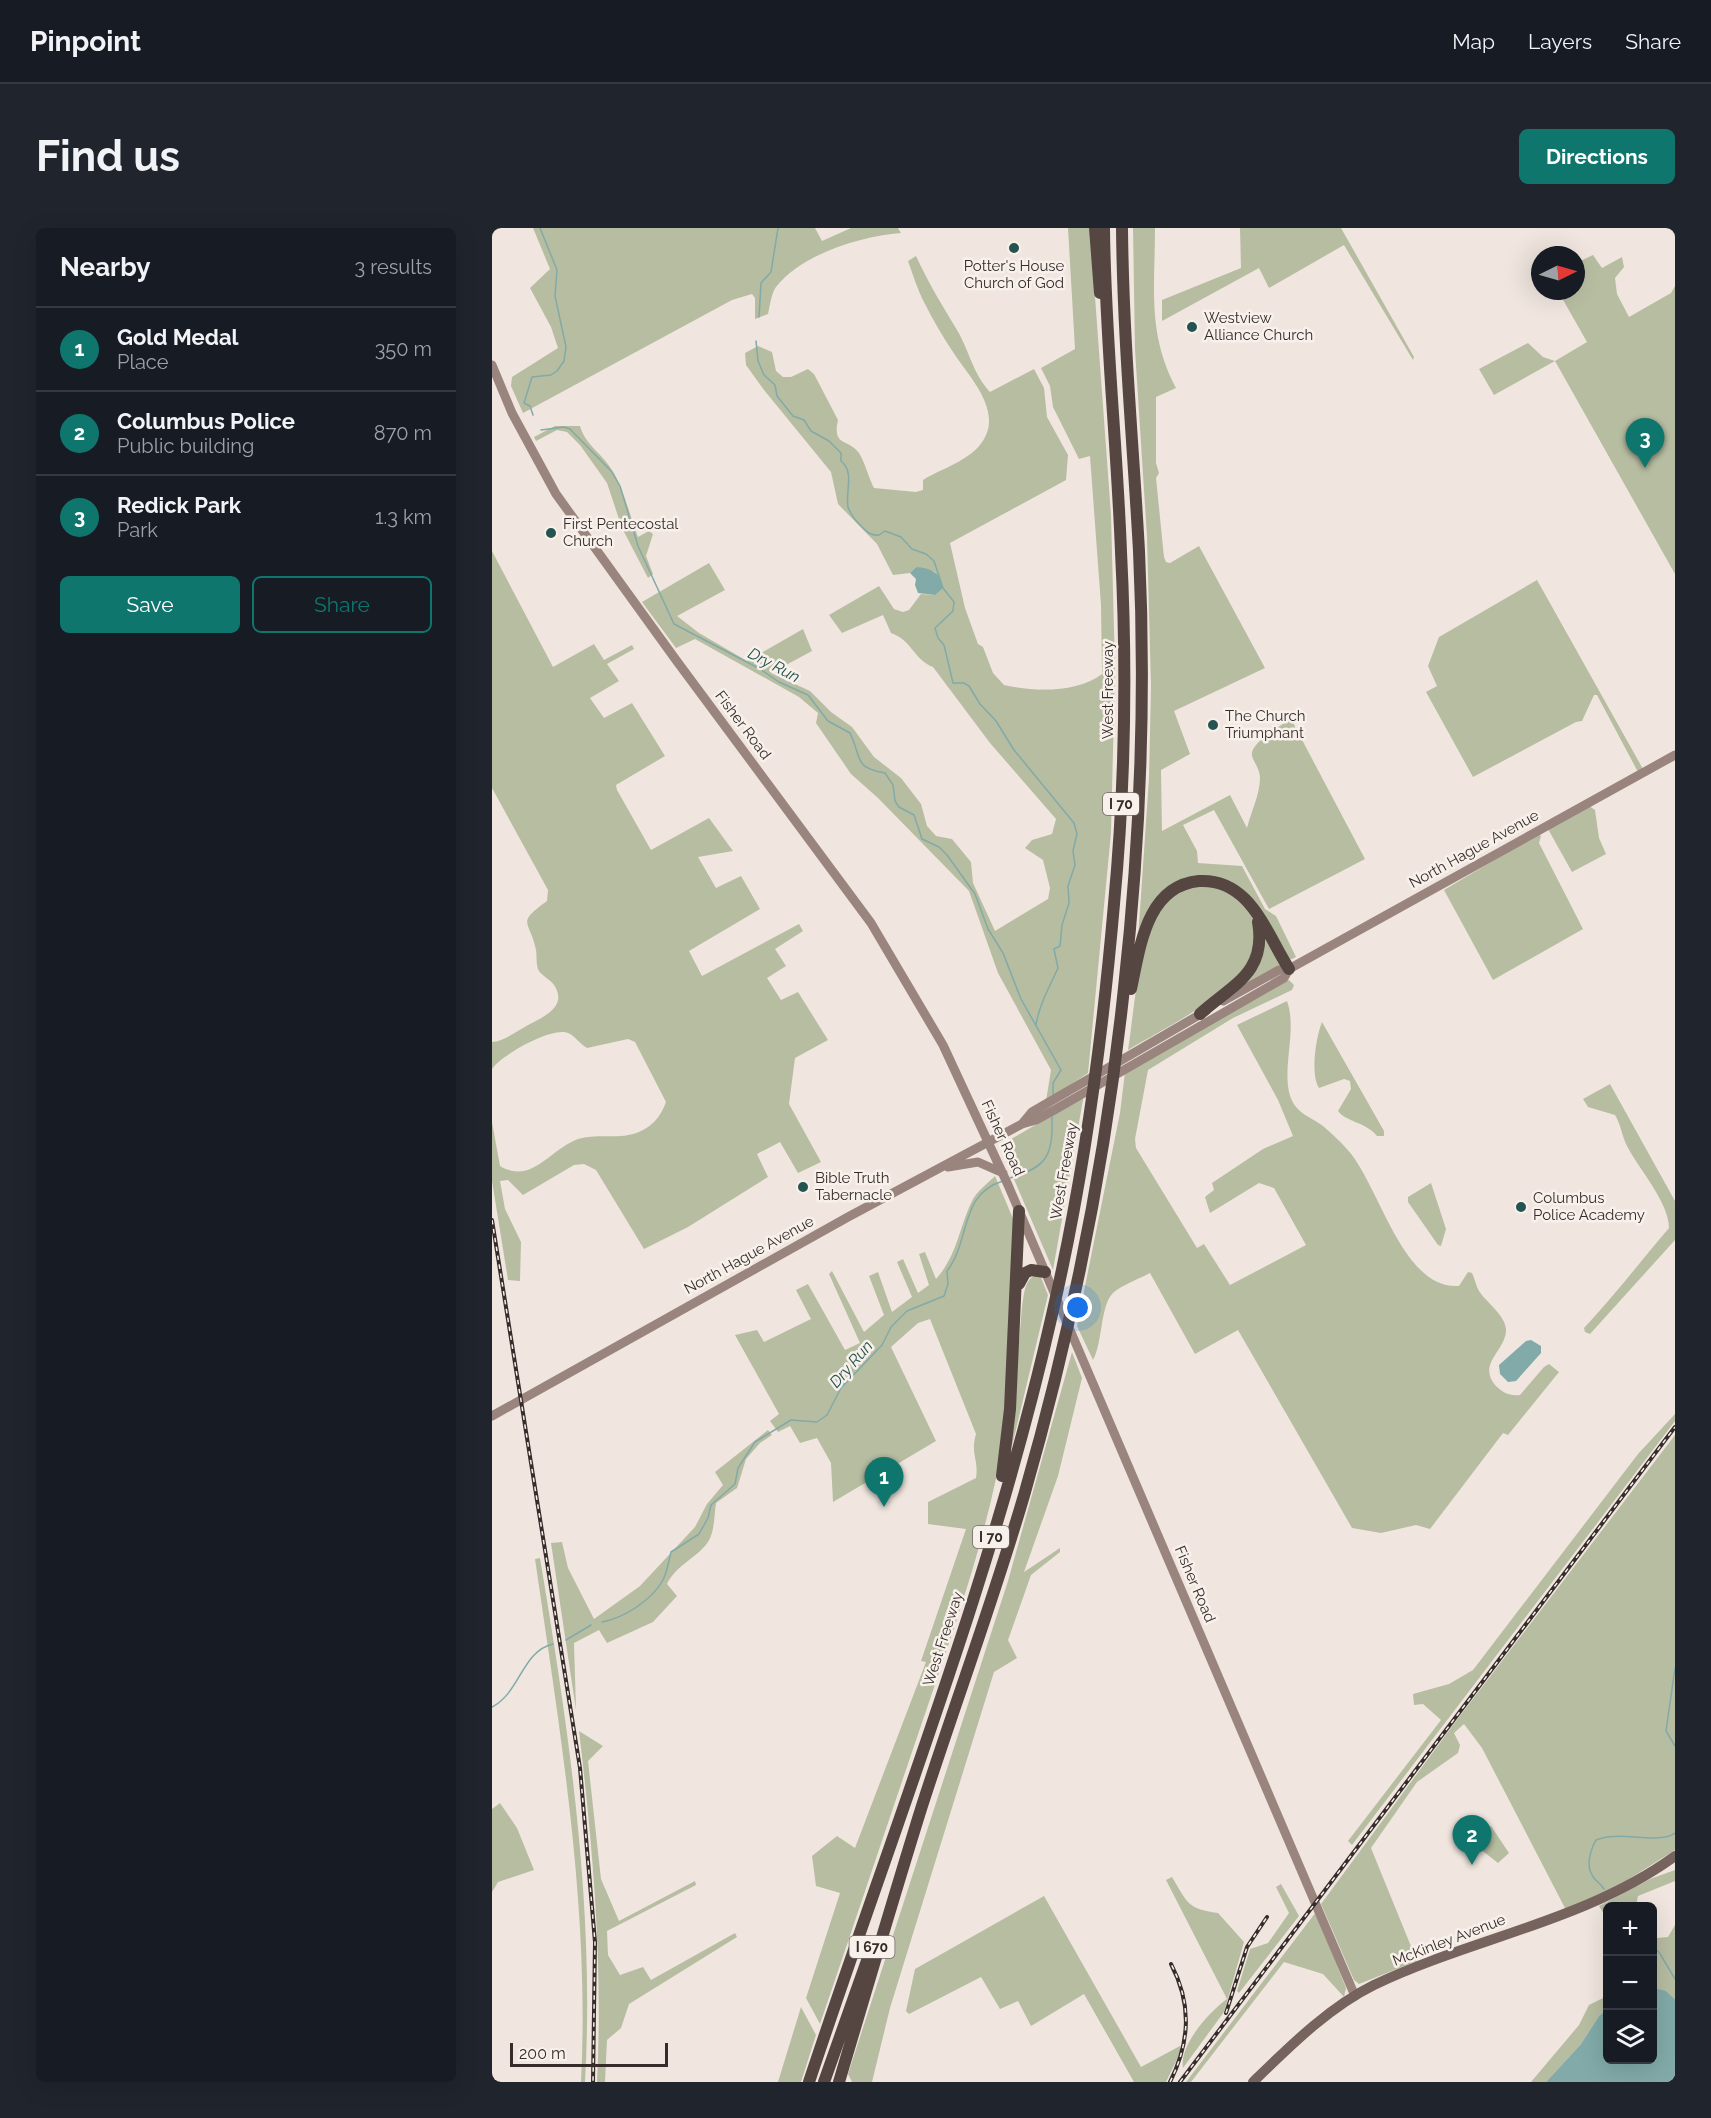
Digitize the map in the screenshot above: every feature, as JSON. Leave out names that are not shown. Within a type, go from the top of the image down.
[{"type":"highway","points":[[1095,228],[1096,262],[1110,377]]},
{"type":"highway","name":"West Freeway","points":[[809,2082],[982,1565],[1026,1420],[1061,1275],[1098,1059],[1114,902],[1123,726],[1121,549],[1110,377],[1104,228]]},
{"type":"highway","name":"I 70","points":[[839,2082],[920,1813],[1025,1491],[1063,1346],[1095,1194],[1120,1024],[1136,838],[1141,663],[1138,550],[1128,394],[1122,228]]},
{"type":"highway","points":[[1120,1024],[1145,930],[1165,895],[1186,883],[1218,882],[1237,891],[1255,912],[1288,969]]},
{"type":"highway","points":[[1200,1014],[1234,987],[1253,964],[1260,944],[1255,912]]},
{"type":"highway","points":[[982,1565],[1007,1447],[1017,1289],[1019,1211]]},
{"type":"highway","points":[[1017,1289],[1028,1271],[1038,1269],[1045,1272]]},
{"type":"highway","name":"I 670","points":[[824,2082],[920,1813]]},
{"type":"main road","name":"Fisher Road","points":[[492,365],[532,453],[579,529],[884,943],[943,1045],[1003,1173],[1354,1996]]},
{"type":"main road","name":"North Hague Avenue","points":[[1022,1124],[1032,1112],[1200,1014],[1279,970],[1288,969],[1675,755]]},
{"type":"main road","name":"North Hague Avenue","points":[[492,1416],[940,1168],[1022,1124],[1036,1120],[1056,1109],[1284,978],[1288,969]]},
{"type":"main road","points":[[940,1168],[978,1162],[1003,1173]]},
{"type":"main road","name":"McKinley Avenue","points":[[1253,2082],[1294,2044],[1354,1996],[1440,1957],[1566,1913],[1620,1890],[1675,1856]]},
{"type":"green space","points":[[533,228],[815,228],[822,241],[851,228],[898,228],[901,233],[851,243],[816,256],[801,265],[776,287],[768,314],[755,319],[755,298],[752,294],[732,300],[523,413],[511,386],[512,377],[558,348],[551,327],[530,288],[550,269]]},
{"type":"green space","points":[[1068,228],[1090,228],[1111,515],[1115,668],[1111,833],[1088,1073],[1046,1101],[1051,1070],[998,973],[969,891],[878,798],[851,774],[816,723],[818,713],[799,697],[695,639],[676,648],[642,602],[709,563],[725,590],[677,616],[699,633],[747,661],[803,629],[812,651],[771,673],[810,691],[831,712],[852,727],[874,757],[901,778],[921,804],[927,826],[936,836],[952,839],[971,862],[973,883],[995,931],[1048,899],[1050,888],[1043,860],[1025,848],[1032,840],[1052,834],[1056,819],[990,743],[933,667],[926,664],[904,640],[891,633],[883,615],[842,633],[829,615],[879,586],[894,609],[903,612],[909,610],[921,594],[935,595],[938,578],[935,572],[916,567],[910,573],[893,575],[877,544],[838,504],[831,472],[764,390],[746,365],[745,353],[758,346],[772,352],[776,371],[783,377],[791,377],[808,369],[814,374],[838,420],[839,438],[859,453],[874,488],[916,492],[923,490],[923,480],[959,462],[975,450],[986,435],[989,424],[985,402],[980,391],[931,316],[908,261],[916,256],[961,338],[979,377],[990,392],[1034,369],[1044,388],[1047,417],[1068,455],[1066,480],[950,543],[965,608],[978,644],[983,647],[993,673],[1004,685],[1029,689],[1068,688],[1080,685],[1102,674],[1101,605],[1090,456],[1079,459],[1053,407],[1050,386],[1041,368],[1075,349]]},
{"type":"green space","points":[[1133,228],[1155,228],[1154,290],[1157,329],[1160,348],[1176,388],[1156,397],[1156,463],[1159,473],[1156,478],[1164,557],[1166,562],[1170,563],[1199,546],[1265,668],[1174,711],[1190,754],[1161,770],[1162,831],[1230,795],[1247,828],[1260,784],[1260,775],[1252,751],[1267,735],[1291,719],[1365,859],[1269,909],[1214,810],[1183,825],[1197,851],[1198,863],[1242,866],[1265,909],[1276,916],[1296,957],[1287,961],[1241,890],[1182,882],[1138,939],[1149,778],[1151,687],[1147,537],[1135,350]]},
{"type":"green space","points":[[1240,228],[1341,228],[1414,357],[1413,360],[1344,245],[1269,288],[1259,268],[1162,321],[1162,300],[1241,268]]},
{"type":"green space","points":[[1593,255],[1602,268],[1622,257],[1624,267],[1615,278],[1617,294],[1629,317],[1671,293],[1675,286],[1675,574],[1555,361],[1587,342],[1563,300],[1585,300],[1585,259]]},
{"type":"green space","points":[[1528,343],[1543,357],[1555,361],[1494,395],[1479,369]]},
{"type":"green space","points":[[555,426],[580,426],[585,438],[615,475],[638,537],[649,531],[653,534],[646,556],[653,574],[648,578],[622,528],[607,483],[580,445],[567,432],[557,430],[536,441],[534,437]]},
{"type":"green space","points":[[492,551],[553,667],[594,644],[604,660],[632,645],[634,649],[607,664],[619,681],[590,698],[604,718],[632,703],[665,756],[616,785],[617,790],[651,850],[709,818],[733,851],[698,857],[716,888],[741,876],[760,909],[689,951],[702,976],[799,924],[803,931],[775,949],[786,966],[767,978],[781,1000],[798,992],[828,1040],[795,1058],[789,1104],[821,1162],[798,1173],[780,1142],[757,1154],[768,1177],[688,1227],[644,1249],[596,1170],[584,1164],[574,1165],[523,1195],[508,1180],[500,1181],[505,1209],[521,1242],[520,1281],[508,1280],[492,1181],[492,1122],[500,1166],[511,1171],[522,1171],[540,1163],[578,1139],[593,1136],[625,1136],[639,1132],[656,1120],[666,1102],[635,1042],[628,1039],[587,1048],[568,1033],[550,1034],[515,1050],[492,1069],[492,1042],[507,1037],[548,1014],[557,1004],[558,992],[538,969],[536,950],[527,923],[531,914],[547,901],[548,890],[492,788]]},
{"type":"green space","points":[[1537,580],[1643,769],[1638,772],[1597,695],[1594,695],[1582,721],[1576,722],[1473,777],[1426,692],[1437,686],[1428,666],[1439,637]]},
{"type":"green space","points":[[1589,806],[1595,810],[1599,838],[1606,854],[1572,872],[1548,829]]},
{"type":"green space","points":[[1538,834],[1541,836],[1539,843],[1583,929],[1493,980],[1444,890]]},
{"type":"green space","points":[[1205,884],[1229,893],[1248,909],[1256,929],[1253,958],[1229,986],[1213,998],[1128,1050],[1143,952],[1156,916],[1164,903],[1173,895]]},
{"type":"green space","points":[[1263,934],[1283,964],[1241,987]]},
{"type":"green space","points":[[1289,980],[1294,985],[1292,990],[1233,1018],[1148,1070],[1135,1139],[1136,1148],[1197,1248],[1204,1244],[1230,1285],[1306,1245],[1274,1188],[1259,1183],[1210,1213],[1205,1197],[1214,1190],[1212,1183],[1263,1149],[1293,1136],[1278,1100],[1237,1025],[1287,1001],[1291,1023],[1288,1081],[1294,1105],[1323,1126],[1346,1148],[1358,1164],[1406,1253],[1422,1271],[1439,1283],[1459,1286],[1468,1272],[1472,1273],[1479,1291],[1505,1324],[1505,1337],[1489,1370],[1495,1385],[1506,1393],[1520,1395],[1549,1364],[1559,1372],[1508,1435],[1503,1433],[1430,1529],[1416,1525],[1381,1533],[1352,1528],[1238,1330],[1195,1354],[1150,1273],[1121,1287],[1109,1299],[1093,1360],[1077,1326],[1120,1113],[1125,1072]]},
{"type":"green space","points":[[1322,1022],[1384,1131],[1384,1136],[1377,1136],[1338,1111],[1351,1089],[1350,1081],[1344,1079],[1319,1088],[1314,1065]]},
{"type":"green space","points":[[1610,1084],[1675,1201],[1675,1240],[1590,1334],[1585,1332],[1584,1328],[1669,1228],[1668,1218],[1659,1196],[1627,1146],[1615,1115],[1588,1107],[1583,1099]]},
{"type":"green space","points":[[1083,1097],[1053,1270],[1004,1156],[1006,1142]]},
{"type":"green space","points":[[995,1176],[1014,1221],[1004,1436],[998,1471],[961,1608],[820,2024],[806,1998],[840,1893],[816,1886],[812,1856],[837,1836],[855,1848],[926,1662],[921,1661],[966,1529],[928,1524],[928,1502],[976,1478],[974,1447],[976,1434],[930,1319],[918,1323],[891,1347],[936,1441],[833,1502],[831,1463],[817,1438],[800,1443],[790,1426],[778,1432],[770,1421],[779,1414],[735,1335],[757,1330],[764,1342],[811,1319],[796,1290],[808,1284],[845,1350],[860,1343],[829,1274],[832,1271],[864,1332],[884,1315],[869,1276],[878,1272],[892,1312],[912,1297],[897,1262],[903,1259],[918,1293],[929,1285],[919,1254],[925,1252],[936,1279],[949,1261],[974,1198]]},
{"type":"green space","points":[[1431,1183],[1446,1229],[1441,1246],[1438,1245],[1408,1202],[1408,1197]]},
{"type":"green space","points":[[1035,1275],[1040,1275],[1048,1295],[1012,1446],[1010,1445],[1022,1307],[1027,1285]]},
{"type":"green space","points":[[1072,1352],[1082,1378],[1058,1476],[1024,1572],[1060,1548],[1060,1552],[1031,1575],[1008,1640],[1017,1658],[994,1672],[890,2008],[872,2082],[852,2082],[848,2074],[1008,1581]]},
{"type":"green space","points":[[1675,1414],[1675,1421],[1352,1845],[1348,1841],[1441,1720],[1423,1704],[1414,1705],[1413,1694],[1449,1684],[1473,1670],[1638,1454]]},
{"type":"green space","points":[[768,1430],[772,1435],[760,1443],[746,1459],[737,1488],[716,1503],[713,1528],[708,1542],[671,1577],[667,1584],[677,1596],[653,1622],[607,1643],[599,1630],[574,1643],[576,1710],[551,1543],[562,1542],[568,1568],[594,1619],[640,1586],[695,1527],[707,1504],[723,1485],[715,1472]]},
{"type":"green space","points":[[1675,1435],[1675,1850],[1618,1886],[1566,1910],[1482,1748],[1464,1724],[1454,1733],[1460,1745],[1458,1753],[1417,1782],[1371,1848],[1417,1961],[1359,1984],[1354,1980],[1321,1904],[1456,1721]]},
{"type":"green space","points":[[540,1558],[570,1754],[583,1884],[587,2016],[585,2082],[581,2082],[583,2016],[577,1885],[563,1754],[535,1559]]},
{"type":"green space","points":[[579,1731],[603,1746],[588,1761],[601,1879],[619,1921],[695,1881],[696,1885],[607,1931],[608,1955],[620,1975],[643,1967],[651,1980],[735,1933],[737,1937],[629,2004],[621,2028],[607,2040],[605,2082],[597,2082],[599,1994],[596,1906]]},
{"type":"green space","points":[[500,1803],[517,1828],[534,1870],[498,1882],[492,1892],[492,1809]]},
{"type":"green space","points":[[1491,1826],[1509,1853],[1498,1863],[1470,1841]]},
{"type":"green space","points":[[1675,1870],[1675,1881],[1638,1896],[1637,1902],[1607,1902],[1650,1879]]},
{"type":"green space","points":[[1172,1877],[1189,1903],[1200,1909],[1218,1913],[1244,1942],[1224,2012],[1183,2068],[1186,2049],[1197,2029],[1227,1999],[1166,1880]]},
{"type":"green space","points":[[1281,1884],[1299,1916],[1239,1993],[1237,1991],[1250,1949],[1268,1943],[1289,1913],[1276,1887]]},
{"type":"green space","points":[[1044,1896],[1141,2067],[1180,2046],[1180,2053],[1166,2082],[1134,2082],[1084,1994],[1031,2026],[1018,2001],[1000,2009],[981,1977],[909,2014],[906,2011],[915,1969]]},
{"type":"green space","points":[[1316,1912],[1346,1988],[1344,1997],[1323,1974],[1284,1962],[1191,2082],[1186,2082]]},
{"type":"green space","points":[[1675,1925],[1675,1999],[1666,1991],[1657,1991],[1657,1938],[1668,1937]]},
{"type":"green space","points":[[1603,1998],[1603,2012],[1581,2044],[1546,2082],[1531,2082],[1579,2025],[1589,2005]]},
{"type":"green space","points":[[801,2007],[816,2035],[801,2082],[778,2082]]},
{"type":"water","points":[[916,567],[938,575],[943,588],[935,595],[918,593],[915,585],[916,579],[910,573]]},
{"type":"water","points":[[1531,1340],[1541,1346],[1541,1353],[1516,1381],[1508,1382],[1500,1374],[1499,1365],[1526,1341]]},
{"type":"water","points":[[1657,1989],[1666,1991],[1675,1999],[1675,2082],[1546,2082],[1581,2044],[1603,2012],[1603,2064],[1657,2064]]},
{"type":"waterway","name":"Dry Run","points":[[533,415],[530,406],[524,403],[532,377],[551,375],[557,371],[564,361],[566,347],[555,296],[557,270],[540,228]]},
{"type":"waterway","points":[[759,317],[761,283],[771,272],[778,228]]},
{"type":"waterway","points":[[756,341],[758,361],[764,375],[775,385],[777,396],[793,416],[804,420],[811,431],[829,441],[841,453],[841,461],[849,476],[848,507],[856,520],[871,534],[879,535],[885,531],[901,537],[912,549],[926,554],[934,561],[943,588],[954,602],[953,611],[935,628],[938,638],[944,645],[953,683],[964,683],[969,686],[980,704],[996,721],[1014,750],[1074,823],[1077,834],[1073,851],[1075,865],[1068,886],[1069,903],[1062,925],[1060,946],[1054,949],[1058,968],[1042,1003],[1036,1025]]},
{"type":"waterway","name":"Dry Run","points":[[541,430],[564,427],[570,429],[612,472],[620,486],[638,546],[674,624],[760,669],[779,682],[808,695],[828,721],[850,733],[863,765],[885,773],[893,785],[895,801],[899,807],[914,815],[922,839],[939,847],[947,855],[975,894],[988,929],[1003,953],[1021,999],[1061,1070],[1053,1083],[1053,1094]]},
{"type":"waterway","name":"Dry Run","points":[[1010,1178],[1032,1169],[1045,1158],[1051,1141],[1052,1117]]},
{"type":"waterway","name":"Dry Run","points":[[602,1622],[619,1617],[637,1607],[658,1587],[666,1574],[671,1552],[699,1534],[708,1518],[711,1505],[735,1484],[738,1468],[755,1442],[791,1420],[817,1422],[827,1415],[841,1388],[882,1345],[891,1327],[907,1311],[944,1296],[948,1284],[947,1271],[960,1246],[972,1207],[989,1187],[1003,1181]]},
{"type":"waterway","name":"Dry Run","points":[[566,1640],[591,1625]]},
{"type":"waterway","name":"Dry Run","points":[[492,1707],[509,1692],[534,1655],[553,1644]]},
{"type":"waterway","points":[[1675,1668],[1666,1731],[1675,1746]]},
{"type":"waterway","points":[[1604,1889],[1591,1874],[1589,1864],[1590,1854],[1596,1840],[1616,1836],[1659,1838],[1675,1833]]},
{"type":"waterway","points":[[1657,1951],[1675,1979]]},
{"type":"railway","points":[[492,1220],[580,1768],[595,1942],[593,2082]]},
{"type":"railway","points":[[1180,2082],[1675,1427]]},
{"type":"railway","points":[[1226,2013],[1247,1947],[1267,1917]]},
{"type":"railway","points":[[1170,2082],[1182,2052],[1186,2023],[1183,1994],[1171,1964]]},
{"type":"place","name":"Potter's House Church of God","points":[[1014,248]]},
{"type":"place","name":"Westview Alliance Church","points":[[1192,327]]},
{"type":"place","name":"Redick Park","points":[[1645,468]]},
{"type":"place","name":"First Pentecostal Church","points":[[551,533]]},
{"type":"place","name":"The Church Triumphant","points":[[1213,725]]},
{"type":"place","name":"Bible Truth Tabernacle","points":[[803,1187]]},
{"type":"place","name":"Columbus Police Academy","points":[[1521,1207]]},
{"type":"place","name":"Gold Medal","points":[[884,1507]]},
{"type":"place","name":"Columbus Police","points":[[1472,1865]]}]
